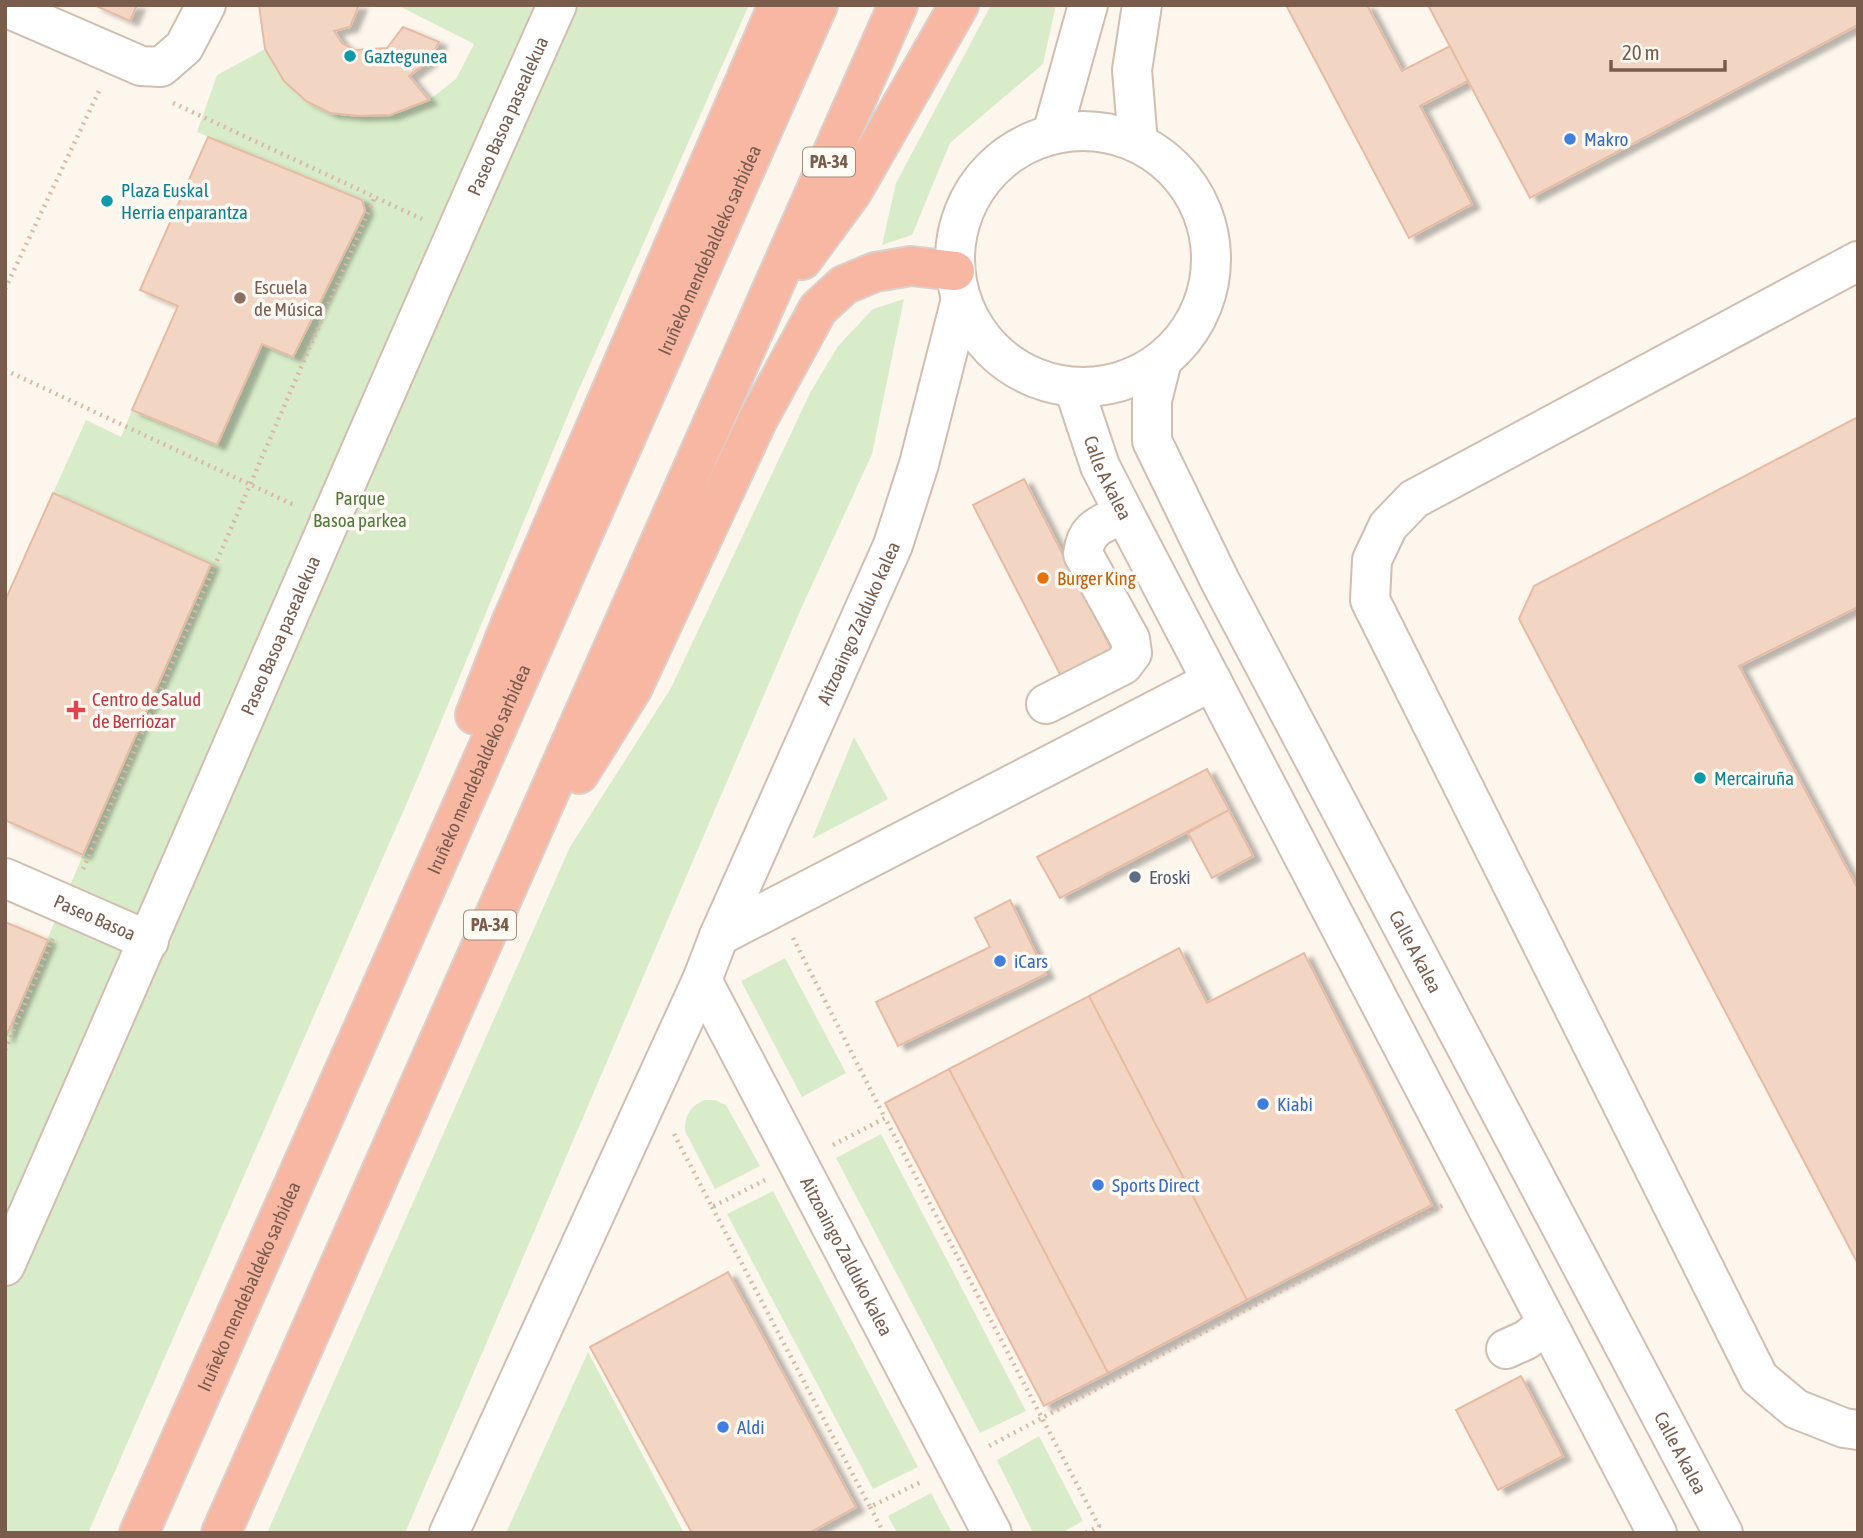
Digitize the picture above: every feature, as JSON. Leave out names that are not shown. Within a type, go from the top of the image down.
[{"type":"highway","points":[[302,1163],[511,622],[778,5]]},
{"type":"highway","name":"Iruñeko mendebaldeko sarbidea","points":[[139,1533],[818,5]]},
{"type":"highway","name":"PA-34","points":[[221,1533],[898,5]]},
{"type":"highway","points":[[760,318],[852,191],[959,5]]},
{"type":"highway","points":[[508,885],[632,689],[757,421],[818,309],[844,285],[875,272],[911,267],[958,285]]},
{"type":"street","points":[[5,7],[141,66],[165,84],[206,5]]},
{"type":"street","name":"Paseo Basoa pasealekua","points":[[5,1266],[149,941],[454,234],[557,5]]},
{"type":"street","points":[[1052,134],[1088,5]]},
{"type":"street","points":[[1138,143],[1132,70],[1142,5]]},
{"type":"street","name":"Aitzoaingo Zalduko kalea","points":[[449,1533],[702,980],[719,936],[893,545],[919,464],[958,285],[955,249],[964,210],[985,176],[1015,149],[1052,134],[1095,131],[1117,134],[1138,143],[1173,167],[1199,203],[1211,245],[1209,289],[1191,329],[1162,361]]},
{"type":"street","points":[[1858,261],[1415,499],[1388,526],[1372,560],[1370,600],[1759,1378],[1796,1409],[1844,1429],[1858,1430]]},
{"type":"street","points":[[958,285],[978,333],[1004,360],[1037,379],[1074,388],[1105,386],[1135,377],[1162,361]]},
{"type":"street","name":"Calle A kalea","points":[[1162,361],[1152,400],[1152,441],[1220,581],[1723,1533]]},
{"type":"street","name":"Calle A kalea","points":[[1074,388],[1100,466],[1657,1533]]},
{"type":"street","points":[[1046,704],[1124,665],[1132,653],[1130,639],[1083,554],[1085,538],[1095,529],[1124,513]]},
{"type":"street","points":[[719,936],[1212,681]]},
{"type":"street","name":"Paseo Basoa","points":[[5,878],[149,941]]},
{"type":"street","name":"Aitzoaingo Zalduko kalea","points":[[702,980],[992,1533]]},
{"type":"street","points":[[1506,1349],[1525,1340],[1547,1324]]},
{"type":"path","points":[[165,84],[375,197],[454,234]]},
{"type":"path","points":[[5,289],[7,279],[101,87]]},
{"type":"path","points":[[5,1050],[54,899],[250,486],[375,197]]},
{"type":"path","points":[[5,370],[330,521]]},
{"type":"path","points":[[792,936],[1099,1526],[1086,1533]]},
{"type":"path","points":[[824,1150],[885,1118]]},
{"type":"path","points":[[668,1124],[884,1533]]},
{"type":"path","points":[[712,1207],[772,1176]]},
{"type":"path","points":[[982,1450],[1450,1202]]},
{"type":"path","points":[[870,1507],[930,1477]]},
{"type":"green space","name":"Parque Basoa parkea","points":[[397,5],[749,5],[572,405],[416,782],[88,1533],[5,1533],[5,1039],[211,564],[53,493],[86,420],[121,437],[132,410],[217,445],[262,344],[293,357],[365,211],[361,200],[197,132],[217,75],[265,49],[284,81],[306,101],[330,113],[390,115],[429,100],[456,79],[474,44]]},
{"type":"green space","points":[[991,5],[1056,5],[1043,64],[950,143],[912,235],[882,245],[896,183]]},
{"type":"green space","points":[[904,299],[872,454],[800,611],[405,1533],[267,1533],[570,847],[671,688],[810,393],[838,346],[873,309]]},
{"type":"green space","points":[[854,737],[888,799],[812,839]]},
{"type":"green space","points":[[785,958],[846,1073],[802,1097],[741,981]]},
{"type":"green space","points":[[704,1100],[715,1100],[726,1105],[760,1166],[715,1189],[685,1131],[689,1112]]},
{"type":"green space","points":[[881,1134],[1026,1411],[980,1433],[836,1158]]},
{"type":"green space","points":[[773,1191],[918,1467],[873,1489],[727,1214]]},
{"type":"green space","points":[[588,1352],[684,1533],[506,1533]]},
{"type":"green space","points":[[1039,1436],[1083,1521],[1061,1533],[1033,1533],[997,1460]]},
{"type":"green space","points":[[931,1493],[952,1533],[897,1533],[888,1516]]},
{"type":"building","points":[[94,5],[137,5],[130,21]]},
{"type":"building","name":"Gaztegunea","points":[[259,5],[359,5],[350,27],[334,31],[342,43],[355,50],[387,48],[403,27],[439,42],[428,61],[409,76],[429,100],[390,115],[359,116],[330,113],[306,101],[284,81],[265,49]]},
{"type":"building","points":[[1286,5],[1367,5],[1402,71],[1450,46],[1468,81],[1420,106],[1472,204],[1409,238]]},
{"type":"building","name":"Makro","points":[[1428,5],[1858,5],[1858,25],[1530,198]]},
{"type":"building","name":"Escuela de Música","points":[[208,137],[362,200],[365,211],[293,357],[262,344],[217,445],[132,410],[178,306],[140,290]]},
{"type":"building","name":"Mercairuña","points":[[1858,417],[1858,607],[1739,666],[1858,889],[1858,1264],[1519,619],[1534,586]]},
{"type":"building","name":"Burger King","points":[[1024,479],[1112,650],[1061,676],[973,505]]},
{"type":"building","name":"Centro de Salud de Berriozar","points":[[53,493],[211,564],[83,855],[5,820],[5,601]]},
{"type":"building","points":[[1207,769],[1229,810],[1060,898],[1037,857]]},
{"type":"building","points":[[1229,810],[1253,856],[1212,878],[1188,833]]},
{"type":"building","name":"iCars","points":[[1010,900],[1046,974],[898,1046],[876,1002],[990,947],[975,918]]},
{"type":"building","points":[[5,922],[48,940],[5,1039]]},
{"type":"building","name":"Kiabi","points":[[1179,948],[1207,1003],[1304,953],[1432,1205],[1247,1300],[1089,996]]},
{"type":"building","name":"Sports Direct","points":[[1089,996],[1247,1300],[1108,1373],[949,1069]]},
{"type":"building","points":[[949,1069],[1108,1373],[1044,1406],[885,1103]]},
{"type":"building","name":"Aldi","points":[[728,1272],[856,1507],[809,1533],[692,1533],[590,1347]]},
{"type":"building","points":[[1521,1376],[1563,1456],[1498,1490],[1456,1410]]},
{"type":"place","name":"Gaztegunea","points":[[350,56]]},
{"type":"place","name":"Makro","points":[[1570,139]]},
{"type":"place","name":"Plaza Euskal Herria enparantza","points":[[107,201]]},
{"type":"place","name":"Escuela de Música","points":[[240,298]]},
{"type":"place","name":"Burger King","points":[[1043,578]]},
{"type":"place","name":"Centro de Salud de Berriozar","points":[[76,710]]},
{"type":"place","name":"Mercairuña","points":[[1700,778]]},
{"type":"place","name":"Eroski","points":[[1135,877]]},
{"type":"place","name":"iCars","points":[[1000,961]]},
{"type":"place","name":"Kiabi","points":[[1263,1104]]},
{"type":"place","name":"Sports Direct","points":[[1098,1185]]},
{"type":"place","name":"Aldi","points":[[723,1427]]}]
